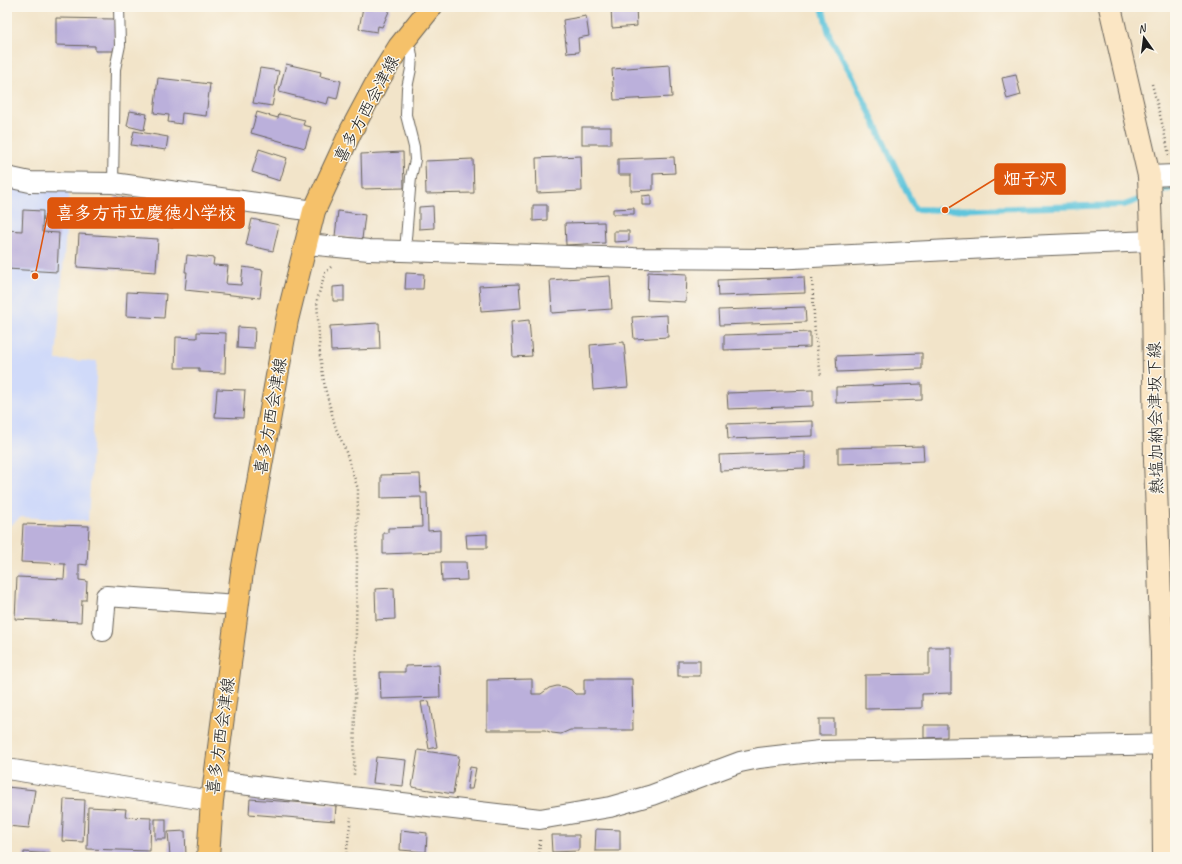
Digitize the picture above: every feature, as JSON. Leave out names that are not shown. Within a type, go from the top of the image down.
[{"type":"main road","name":"喜多方西会津線","points":[[208,857],[213,791],[242,572],[287,320],[314,211],[351,131],[376,84],[404,41],[431,7]]},
{"type":"main road","name":"熱塩加納会津坂下線","points":[[1110,7],[1149,176],[1152,241],[1155,460],[1161,645],[1169,744],[1164,857]]},
{"type":"street","points":[[1149,176],[1175,175]]},
{"type":"street","points":[[7,177],[30,182],[113,183],[314,211]]},
{"type":"street","points":[[307,244],[369,250],[634,258],[774,259],[1152,241]]},
{"type":"street","points":[[103,631],[106,596],[238,605]]},
{"type":"street","points":[[7,769],[213,791],[353,797],[540,819],[610,807],[652,796],[740,762],[759,758],[820,751],[1169,744]]},
{"type":"lane","points":[[113,183],[115,69],[120,45],[120,7]]},
{"type":"lane","points":[[404,41],[411,50],[412,56],[412,69],[408,88],[406,115],[415,160],[411,177],[405,251]]},
{"type":"path","points":[[342,247],[336,261],[325,273],[317,300],[320,356],[325,388],[336,429],[344,446],[358,489],[353,797],[346,857]]},
{"type":"path","points":[[810,257],[815,334],[821,376]]},
{"type":"shaded area","points":[[7,185],[69,191],[56,360],[97,361],[88,521],[21,517],[7,528]]},
{"type":"building","points":[[277,7],[303,7],[303,10],[277,9]]},
{"type":"building","points":[[363,7],[391,7],[382,27],[378,26],[377,32],[359,29]]},
{"type":"building","points":[[611,7],[636,7],[637,26],[612,28]]},
{"type":"building","points":[[586,16],[589,36],[578,38],[579,52],[567,53],[563,20]]},
{"type":"building","points":[[56,18],[115,19],[115,51],[95,51],[95,46],[56,45]]},
{"type":"building","points":[[286,64],[321,72],[320,76],[341,81],[337,99],[329,97],[327,104],[279,92]]},
{"type":"building","points":[[670,65],[672,97],[614,100],[612,69]]},
{"type":"building","points":[[260,68],[279,71],[272,106],[253,103]]},
{"type":"building","points":[[1016,75],[1021,95],[1007,99],[1002,78]]},
{"type":"building","points":[[158,78],[210,84],[206,116],[182,113],[181,124],[168,122],[169,115],[154,113]]},
{"type":"building","points":[[130,111],[147,114],[144,130],[127,126]]},
{"type":"building","points":[[257,112],[278,118],[279,114],[305,120],[303,125],[311,127],[305,148],[251,133]]},
{"type":"building","points":[[582,127],[611,127],[611,144],[582,144]]},
{"type":"building","points":[[134,131],[168,137],[166,150],[131,145]]},
{"type":"building","points":[[259,149],[287,158],[280,181],[252,172]]},
{"type":"building","points":[[403,152],[404,188],[362,189],[361,154]]},
{"type":"building","points":[[581,156],[582,191],[537,193],[536,158]]},
{"type":"building","points":[[674,157],[675,173],[653,174],[653,190],[631,191],[631,175],[618,175],[618,159]]},
{"type":"building","points":[[473,159],[474,193],[426,194],[425,161]]},
{"type":"building","points":[[651,195],[651,205],[642,205],[642,196]]},
{"type":"building","points":[[115,197],[135,199],[133,224],[113,223]]},
{"type":"building","points":[[533,205],[547,205],[547,220],[533,221]]},
{"type":"building","points":[[433,206],[434,228],[419,229],[419,207]]},
{"type":"building","points":[[634,208],[634,214],[613,214],[613,209]]},
{"type":"building","points":[[23,210],[43,211],[42,232],[59,233],[57,272],[7,269],[7,230],[22,231]]},
{"type":"building","points":[[338,211],[365,215],[362,239],[335,236]]},
{"type":"building","points":[[164,214],[174,215],[173,228],[163,227]]},
{"type":"building","points":[[252,219],[279,225],[273,251],[246,245]]},
{"type":"building","points":[[604,222],[605,243],[566,245],[565,223]]},
{"type":"building","points":[[614,231],[629,231],[629,241],[614,242]]},
{"type":"building","points":[[79,234],[158,239],[156,272],[77,267]]},
{"type":"building","points":[[187,255],[214,258],[213,265],[228,266],[226,284],[241,285],[243,267],[263,270],[260,298],[185,290]]},
{"type":"building","points":[[648,272],[687,274],[686,302],[647,300]]},
{"type":"building","points":[[406,273],[424,274],[423,289],[405,289]]},
{"type":"building","points":[[610,276],[612,309],[552,313],[550,280]]},
{"type":"building","points":[[804,277],[805,293],[719,296],[718,280]]},
{"type":"building","points":[[519,284],[521,308],[481,311],[479,286]]},
{"type":"building","points":[[344,286],[344,301],[333,301],[333,287]]},
{"type":"building","points":[[127,292],[166,294],[164,318],[126,316]]},
{"type":"building","points":[[805,307],[806,322],[720,325],[719,310]]},
{"type":"building","points":[[667,315],[668,337],[634,339],[632,317]]},
{"type":"building","points":[[529,320],[532,356],[513,357],[511,322]]},
{"type":"building","points":[[379,323],[380,349],[331,351],[330,326]]},
{"type":"building","points":[[238,327],[255,328],[254,349],[237,348]]},
{"type":"building","points":[[197,332],[226,333],[225,373],[199,372],[199,368],[175,368],[176,337],[197,338]]},
{"type":"building","points":[[810,332],[810,347],[724,350],[724,335]]},
{"type":"building","points":[[624,342],[628,387],[593,390],[590,345]]},
{"type":"building","points":[[922,353],[922,369],[837,372],[836,356]]},
{"type":"building","points":[[922,384],[922,400],[836,403],[836,387]]},
{"type":"building","points":[[217,389],[245,390],[243,418],[215,417]]},
{"type":"building","points":[[813,390],[813,406],[728,409],[727,393]]},
{"type":"building","points":[[813,421],[813,436],[728,439],[727,424]]},
{"type":"building","points":[[923,446],[924,461],[838,464],[838,448]]},
{"type":"building","points":[[805,452],[805,468],[720,471],[719,455]]},
{"type":"building","points":[[420,474],[421,493],[427,493],[428,531],[440,530],[440,552],[383,554],[383,533],[388,533],[388,528],[422,527],[421,497],[381,498],[381,475]]},
{"type":"building","points":[[23,524],[89,526],[87,565],[79,564],[79,580],[87,581],[86,600],[82,600],[81,622],[15,619],[17,577],[64,579],[65,564],[21,562]]},
{"type":"building","points":[[487,534],[487,548],[467,548],[466,535]]},
{"type":"building","points":[[441,562],[466,562],[467,580],[442,581]]},
{"type":"building","points":[[394,588],[395,619],[376,620],[375,589]]},
{"type":"building","points":[[929,647],[951,647],[951,693],[922,694],[922,708],[865,709],[865,675],[929,674]]},
{"type":"building","points":[[678,661],[700,661],[700,676],[678,676]]},
{"type":"building","points":[[439,665],[440,697],[381,699],[380,672],[405,672],[405,666]]},
{"type":"building","points":[[532,679],[532,694],[541,694],[549,688],[557,686],[565,687],[575,694],[584,694],[584,679],[632,679],[633,730],[570,730],[561,734],[552,733],[545,730],[487,730],[487,680]]},
{"type":"building","points":[[429,701],[437,747],[429,749],[421,702]]},
{"type":"building","points":[[819,719],[834,719],[834,735],[819,735]]},
{"type":"building","points":[[924,725],[947,725],[947,737],[924,738]]},
{"type":"building","points":[[418,750],[459,756],[453,794],[412,787]]},
{"type":"building","points":[[376,757],[406,760],[403,786],[373,783]]},
{"type":"building","points":[[470,767],[476,768],[472,789],[467,789]]},
{"type":"building","points":[[7,787],[35,790],[29,828],[7,826]]},
{"type":"building","points":[[64,799],[85,800],[83,842],[62,841]]},
{"type":"building","points":[[250,799],[336,805],[335,821],[249,814]]},
{"type":"building","points":[[88,807],[126,809],[125,817],[151,818],[150,851],[87,849]]},
{"type":"building","points":[[155,819],[166,819],[166,839],[155,839]]},
{"type":"building","points":[[596,829],[620,830],[620,851],[595,851]]},
{"type":"building","points":[[401,830],[427,833],[426,852],[400,850]]},
{"type":"building","points":[[185,831],[186,855],[170,856],[168,832]]},
{"type":"building","points":[[551,835],[579,835],[579,851],[552,852]]},
{"type":"building","points":[[24,852],[54,854],[54,857],[24,857]]},
{"type":"waterway","points":[[822,7],[830,37],[854,79],[915,209],[945,210],[1124,205],[1175,187]]},
{"type":"place","name":"畑子沢","points":[[945,210]]},
{"type":"place","name":"喜多方市立慶徳小学校","points":[[35,276]]}]
